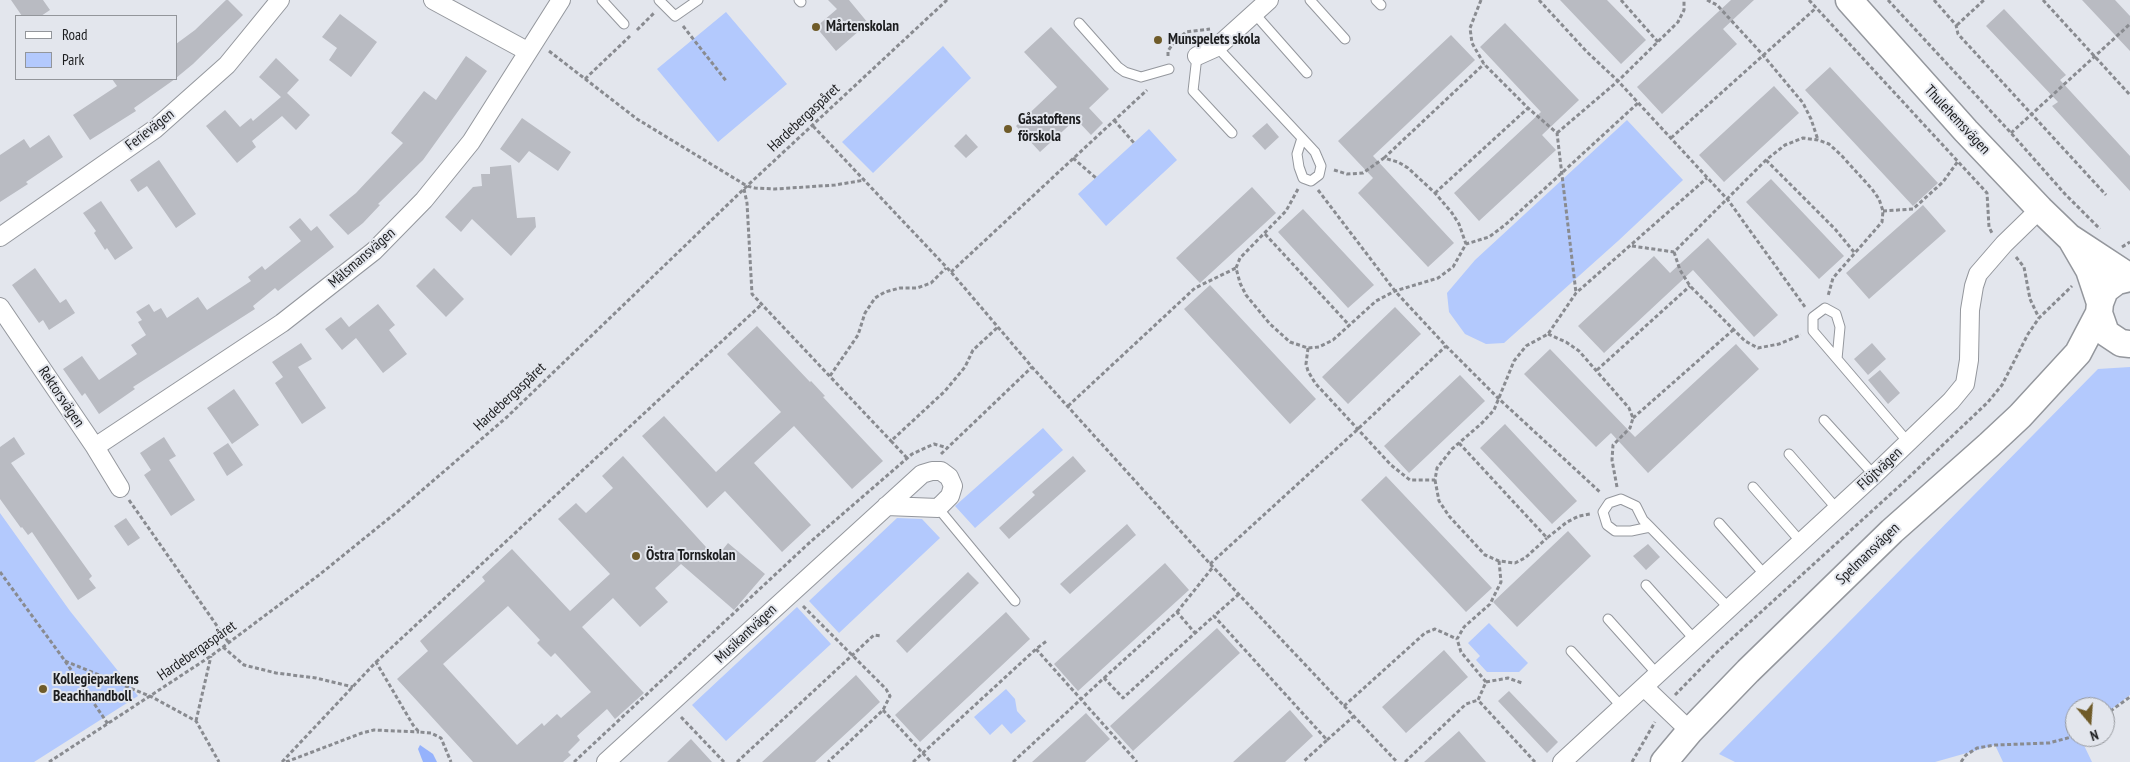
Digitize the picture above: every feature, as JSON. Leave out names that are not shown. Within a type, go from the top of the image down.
[{"type":"main road","name":"Thulehemsvägen","points":[[1849,0],[1966,131],[2040,209],[2069,237],[2130,278]]},
{"type":"main road","name":"Thulehemsvägen","points":[[2069,237],[2089,270],[2099,308]]},
{"type":"main road","name":"Spelmansvägen","points":[[1664,762],[1690,731],[1748,671],[1892,531],[1989,446],[2078,353],[2099,308],[2105,290],[2117,281],[2130,278]]},
{"type":"main road","name":"Spelmansvägen","points":[[2099,308],[2106,333],[2122,342]]},
{"type":"main road","name":"Spelmansvägen","points":[[2078,353],[2122,342]]},
{"type":"street","name":"Ferievägen","points":[[0,237],[155,129],[227,65],[280,0]]},
{"type":"street","points":[[433,0],[531,45]]},
{"type":"street","name":"Målsmansvägen","points":[[95,447],[282,323],[374,251],[424,200],[470,142],[560,0]]},
{"type":"street","points":[[1197,56],[1217,47],[1269,0]]},
{"type":"street","name":"Flöjtvägen","points":[[1562,762],[1838,509],[1952,401],[1965,384],[1969,360],[1970,310],[1974,286],[1986,263],[2040,209]]},
{"type":"street","name":"Rektorsvägen","points":[[0,307],[95,447],[120,488]]},
{"type":"street","points":[[886,506],[938,508],[950,496],[953,486],[949,477],[941,471],[932,470],[922,474]]},
{"type":"street","name":"Musikantvägen","points":[[606,762],[922,474]]},
{"type":"street","points":[[1644,687],[1690,731]]},
{"type":"lane","points":[[602,0],[624,24]]},
{"type":"lane","points":[[661,2],[675,16],[698,0]]},
{"type":"lane","points":[[1310,0],[1345,39]]},
{"type":"lane","points":[[1254,13],[1307,73]]},
{"type":"lane","points":[[1079,23],[1118,67],[1125,72],[1141,77],[1169,69]]},
{"type":"lane","points":[[1217,47],[1302,138],[1315,152],[1321,166],[1319,175],[1307,180],[1299,167],[1297,154],[1302,138]]},
{"type":"lane","points":[[1197,56],[1193,91],[1232,133]]},
{"type":"lane","points":[[1837,359],[1840,327],[1836,314],[1825,308],[1813,317],[1813,331],[1908,442]]},
{"type":"lane","points":[[1824,420],[1874,475]]},
{"type":"lane","points":[[1788,454],[1838,509]]},
{"type":"lane","points":[[1753,487],[1801,542]]},
{"type":"lane","points":[[1650,527],[1631,531],[1615,531],[1607,525],[1603,512],[1610,503],[1622,499],[1636,506],[1643,520],[1650,527],[1729,608]]},
{"type":"lane","points":[[938,508],[1014,601]]},
{"type":"lane","points":[[1719,523],[1765,575]]},
{"type":"lane","points":[[1646,585],[1695,640]]},
{"type":"lane","points":[[1608,619],[1658,675]]},
{"type":"lane","points":[[1571,651],[1622,707]]},
{"type":"path","name":"Hardebergaspåret","points":[[50,762],[224,647],[326,569],[507,416],[745,187],[947,0]]},
{"type":"path","points":[[1481,0],[1470,28],[1472,43],[1484,64],[1528,108],[1557,133],[1576,293]]},
{"type":"path","points":[[1538,0],[1587,52],[1618,81],[1728,200],[1813,317]]},
{"type":"path","points":[[1621,0],[1658,42]]},
{"type":"path","points":[[1557,133],[1618,81],[1678,22],[1684,10],[1684,0]]},
{"type":"path","points":[[1707,0],[1717,5],[1763,55],[1803,103],[1818,140]]},
{"type":"path","points":[[1809,0],[1987,193],[1988,227],[1992,234],[2004,244],[2024,267],[2030,299],[2039,318]]},
{"type":"path","points":[[1888,0],[2065,194],[2107,235]]},
{"type":"path","points":[[1934,0],[1956,25],[1958,34],[2106,195]]},
{"type":"path","points":[[1956,25],[1984,0]]},
{"type":"path","points":[[2042,0],[2130,95]]},
{"type":"path","points":[[585,79],[661,2]]},
{"type":"path","points":[[1671,138],[1816,8]]},
{"type":"path","points":[[675,16],[727,82]]},
{"type":"path","points":[[2011,133],[2130,24]]},
{"type":"path","points":[[531,45],[585,79],[637,119],[745,187],[775,189],[835,185],[865,180]]},
{"type":"path","points":[[1321,166],[1347,174],[1363,173],[1384,158],[1484,64]]},
{"type":"path","points":[[950,272],[1169,69]]},
{"type":"path","points":[[1610,503],[1596,487],[1498,398],[1446,346],[1395,291],[1307,180],[1286,211],[1240,258],[1236,268],[1246,295],[1270,324],[1290,342],[1308,348],[1319,347],[1333,340],[1376,301],[1395,291],[1438,278],[1453,267],[1466,244],[1489,237],[1638,103]]},
{"type":"path","points":[[1435,193],[1528,108]]},
{"type":"path","points":[[1114,120],[1134,143]]},
{"type":"path","points":[[813,126],[950,272],[1210,564],[1397,762]]},
{"type":"path","points":[[1674,252],[1766,160],[1785,145],[1803,138],[1829,144],[1872,189],[1879,199],[1883,211],[1882,222],[1833,278],[1825,308]]},
{"type":"path","points":[[1073,158],[1096,178]]},
{"type":"path","points":[[1384,158],[1408,168],[1435,193],[1459,224],[1466,244]]},
{"type":"path","points":[[1766,160],[1835,229],[1854,252]]},
{"type":"path","points":[[1883,211],[1913,209],[1943,182],[1958,161]]},
{"type":"path","points":[[1603,512],[1579,516],[1567,522],[1525,558],[1514,563],[1499,561],[1485,555],[1449,516],[1438,501],[1435,480],[1437,468],[1459,443],[1494,410],[1514,361],[1526,346],[1548,334],[1576,293],[1707,178]]},
{"type":"path","points":[[745,187],[752,294],[907,458]]},
{"type":"path","points":[[1264,234],[1350,326]]},
{"type":"path","points":[[1631,245],[1674,252]]},
{"type":"path","points":[[1674,252],[1680,270],[1690,286],[1745,341],[1758,348],[1779,344],[1813,331]]},
{"type":"path","points":[[830,376],[858,335],[865,313],[876,298],[885,292],[900,288],[917,288],[931,283],[946,268]]},
{"type":"path","points":[[1068,406],[1195,288],[1236,268]]},
{"type":"path","points":[[1597,370],[1690,286]]},
{"type":"path","points":[[284,762],[376,662],[762,304]]},
{"type":"path","points":[[891,442],[945,391],[965,367],[973,350],[998,327]]},
{"type":"path","points":[[1622,499],[1614,477],[1613,445],[1630,428],[1633,418],[1734,330]]},
{"type":"path","points":[[1548,334],[1566,342],[1579,351],[1621,397],[1633,418]]},
{"type":"path","points":[[1210,564],[1446,346]]},
{"type":"path","points":[[1308,348],[1306,364],[1308,372],[1315,382],[1391,465],[1410,480],[1435,480]]},
{"type":"path","points":[[922,474],[1032,366]]},
{"type":"path","points":[[1459,443],[1547,538]]},
{"type":"path","points":[[574,762],[808,544],[907,458],[934,444],[948,448]]},
{"type":"path","points":[[120,488],[229,643]]},
{"type":"path","points":[[1486,682],[1461,652],[1457,639],[1464,627],[1490,604],[1502,582],[1499,561]]},
{"type":"path","points":[[1013,762],[1177,612],[1213,567]]},
{"type":"path","points":[[0,573],[65,661],[108,724]]},
{"type":"path","points":[[791,594],[886,689],[890,696],[883,710],[828,762]]},
{"type":"path","points":[[1104,678],[1123,698],[1239,594]]},
{"type":"path","points":[[1177,612],[1195,633]]},
{"type":"path","points":[[1214,616],[1327,740]]},
{"type":"path","points":[[1344,706],[1425,633],[1435,629],[1457,639]]},
{"type":"path","points":[[737,762],[874,635],[882,636]]},
{"type":"path","points":[[913,762],[1048,640]]},
{"type":"path","points":[[224,647],[244,665],[276,674],[316,678],[353,687]]},
{"type":"path","points":[[1036,649],[1137,762]]},
{"type":"path","points":[[196,721],[211,656]]},
{"type":"path","points":[[65,661],[152,696],[196,721],[219,762]]},
{"type":"path","points":[[376,662],[419,732]]},
{"type":"path","points":[[1486,682],[1508,678],[1522,683]]},
{"type":"path","points":[[1405,762],[1466,704],[1478,700],[1486,682]]},
{"type":"path","points":[[2115,708],[2130,697]]},
{"type":"path","points":[[1478,700],[1535,762]]},
{"type":"path","points":[[670,704],[724,762]]},
{"type":"path","points":[[883,710],[930,762]]},
{"type":"path","points":[[1303,762],[1354,716]]},
{"type":"path","points":[[284,762],[368,731],[432,733],[441,738],[451,762]]},
{"type":"path","points":[[1961,762],[1966,755],[1977,748],[1995,745],[2049,743],[2065,739]]},
{"type":"path","points":[[1309,757],[1314,762]]},
{"type":"green space","points":[[726,12],[787,84],[718,142],[657,69]]},
{"type":"green space","points":[[943,46],[971,78],[873,173],[842,142]]},
{"type":"green space","points":[[1627,120],[1683,180],[1504,343],[1486,344],[1465,334],[1449,312],[1447,293],[1475,260]]},
{"type":"green space","points":[[1149,129],[1177,160],[1106,226],[1078,194]]},
{"type":"green space","points":[[2130,367],[2130,695],[2115,706],[2115,697],[2065,697],[2065,747],[2085,747],[2092,762],[2003,762],[1995,745],[1935,762],[1735,762],[1719,754],[2098,369]]},
{"type":"green space","points":[[1043,428],[1063,450],[975,528],[955,506]]},
{"type":"green space","points":[[0,513],[70,611],[138,696],[34,762],[0,762]]},
{"type":"green space","points":[[897,518],[922,519],[940,538],[839,633],[809,601]]},
{"type":"green space","points":[[797,607],[831,644],[726,741],[692,705]]},
{"type":"green space","points":[[1489,623],[1528,663],[1519,672],[1487,672],[1476,660],[1480,656],[1468,643]]},
{"type":"green space","points":[[1006,689],[1015,699],[1017,711],[1026,721],[1011,734],[1002,724],[990,735],[974,717]]},
{"type":"shaded area","points":[[420,745],[433,754],[437,762],[423,762],[418,749]]},
{"type":"building","points":[[11,0],[43,0],[50,10],[42,15],[21,15]]},
{"type":"building","points":[[226,0],[243,15],[178,76],[178,43],[195,30]]},
{"type":"building","points":[[828,0],[849,0],[868,23],[836,51],[816,27],[837,9]]},
{"type":"building","points":[[1560,0],[1607,0],[1646,40],[1621,64]]},
{"type":"building","points":[[1731,0],[1754,0],[1723,29],[1737,44],[1662,114],[1637,87]]},
{"type":"building","points":[[2082,0],[2115,0],[2130,16],[2130,51]]},
{"type":"building","points":[[2004,9],[2066,75],[2060,80],[2130,156],[2130,191],[2052,106],[2058,102],[1986,26]]},
{"type":"building","points":[[340,14],[377,42],[351,77],[329,60],[337,48],[322,37]]},
{"type":"building","points":[[1505,23],[1579,100],[1542,135],[1556,150],[1479,221],[1454,193],[1541,112],[1480,47]]},
{"type":"building","name":"Gåsatoftens förskola","points":[[1051,27],[1109,89],[1089,108],[1103,123],[1091,135],[1076,119],[1040,152],[1016,126],[1057,87],[1024,52]]},
{"type":"building","points":[[1451,35],[1475,60],[1373,156],[1454,243],[1428,267],[1358,193],[1373,178],[1338,141]]},
{"type":"building","points":[[466,56],[487,71],[423,160],[378,204],[380,205],[363,223],[348,235],[329,215],[356,193],[403,143],[391,133],[424,91],[436,100]]},
{"type":"building","points":[[276,58],[299,80],[287,93],[310,115],[296,130],[282,116],[252,141],[256,147],[237,163],[206,126],[225,110],[240,127],[251,118],[253,121],[281,97],[259,77]]},
{"type":"building","points":[[1830,67],[1938,183],[1913,206],[1805,90]]},
{"type":"building","points":[[113,80],[174,80],[134,108],[136,111],[90,140],[73,115],[117,86]]},
{"type":"building","points":[[1774,86],[1799,113],[1724,182],[1699,155]]},
{"type":"building","points":[[522,118],[571,152],[558,171],[529,151],[519,163],[500,149]]},
{"type":"building","points":[[1267,123],[1279,137],[1265,150],[1252,136]]},
{"type":"building","points":[[966,134],[978,147],[966,158],[954,146]]},
{"type":"building","points":[[49,135],[63,157],[26,182],[28,184],[0,202],[0,155],[24,139],[30,148]]},
{"type":"building","points":[[159,160],[196,214],[176,228],[147,186],[138,192],[130,180]]},
{"type":"building","points":[[511,165],[517,218],[535,217],[536,227],[511,256],[472,219],[461,232],[445,217],[473,187],[482,186],[481,174],[490,174],[490,167]]},
{"type":"building","points":[[1771,179],[1844,256],[1819,279],[1746,202]]},
{"type":"building","points":[[1252,187],[1276,213],[1200,283],[1176,258]]},
{"type":"building","points":[[101,201],[133,248],[115,260],[107,248],[105,250],[94,233],[96,231],[83,213]]},
{"type":"building","points":[[1923,205],[1946,231],[1869,299],[1846,273]]},
{"type":"building","points":[[1303,209],[1374,285],[1348,308],[1278,232]]},
{"type":"building","points":[[300,218],[311,231],[317,226],[334,247],[278,291],[275,288],[253,306],[255,309],[133,387],[135,389],[99,414],[85,393],[82,396],[63,369],[82,356],[99,380],[137,354],[131,345],[146,335],[138,322],[142,320],[136,312],[149,304],[154,312],[161,308],[167,318],[198,297],[207,310],[251,281],[248,277],[262,266],[265,270],[301,241],[289,227]]},
{"type":"building","points":[[1708,238],[1778,315],[1754,337],[1693,270],[1604,353],[1578,326],[1654,256],[1670,273]]},
{"type":"building","points":[[35,268],[60,303],[66,299],[75,313],[49,330],[43,320],[39,323],[12,285]]},
{"type":"building","points":[[434,268],[464,299],[446,317],[416,286]]},
{"type":"building","points":[[1210,285],[1316,399],[1290,424],[1184,309]]},
{"type":"building","points":[[378,304],[395,325],[389,330],[407,354],[383,373],[356,338],[342,350],[325,329],[341,317],[349,327]]},
{"type":"building","points":[[1395,307],[1421,334],[1348,404],[1322,377]]},
{"type":"building","points":[[757,326],[825,396],[823,397],[883,461],[852,489],[794,426],[754,463],[811,525],[782,552],[725,491],[707,508],[642,436],[664,416],[716,472],[781,412],[727,354]]},
{"type":"building","points":[[301,343],[312,359],[298,367],[326,408],[302,424],[275,383],[283,377],[272,362]]},
{"type":"building","points":[[1872,343],[1886,359],[1868,375],[1854,359]]},
{"type":"building","points":[[1736,344],[1759,369],[1648,473],[1611,433],[1596,447],[1524,374],[1550,349],[1635,437]]},
{"type":"building","points":[[1880,370],[1900,393],[1888,404],[1868,380]]},
{"type":"building","points":[[1460,375],[1485,401],[1409,473],[1384,446]]},
{"type":"building","points":[[234,389],[259,425],[232,444],[207,408]]},
{"type":"building","points":[[1505,424],[1577,501],[1552,524],[1480,448]]},
{"type":"building","points":[[14,437],[25,454],[11,463],[92,576],[89,579],[96,588],[78,600],[32,532],[28,535],[21,528],[0,499],[0,447]]},
{"type":"building","points":[[164,437],[176,456],[169,460],[195,500],[171,516],[144,475],[151,470],[140,453]]},
{"type":"building","points":[[228,443],[243,465],[227,476],[213,453]]},
{"type":"building","points":[[623,456],[716,558],[728,543],[765,574],[734,610],[681,564],[655,588],[668,602],[640,627],[613,598],[582,627],[644,693],[615,719],[607,709],[577,736],[580,740],[568,752],[571,755],[563,762],[473,762],[397,679],[428,651],[420,641],[485,581],[482,577],[512,549],[570,611],[610,574],[558,519],[576,503],[586,513],[613,488],[602,476]],"holes":[[[508,606],[540,640],[537,643],[551,657],[555,653],[591,692],[561,718],[557,714],[544,726],[542,723],[517,745],[443,664]]]},
{"type":"building","points":[[1073,456],[1086,471],[1009,539],[999,528],[1035,495],[1032,492]]},
{"type":"building","points":[[1386,476],[1492,588],[1466,612],[1361,500]]},
{"type":"building","points":[[126,518],[140,538],[128,546],[114,526]]},
{"type":"building","points":[[1127,524],[1136,535],[1070,594],[1060,584]]},
{"type":"building","points":[[1568,531],[1591,556],[1517,627],[1493,602]]},
{"type":"building","points":[[1648,544],[1660,557],[1646,570],[1633,556]]},
{"type":"building","points":[[1165,563],[1189,590],[1078,691],[1054,664]]},
{"type":"building","points":[[968,572],[979,583],[907,653],[896,641]]},
{"type":"building","points":[[1006,612],[1030,639],[920,742],[895,715]]},
{"type":"building","points":[[1217,628],[1240,653],[1133,751],[1110,726]]},
{"type":"building","points":[[1444,650],[1468,677],[1406,733],[1382,707]]},
{"type":"building","points":[[856,675],[880,702],[864,717],[815,762],[762,762]]},
{"type":"building","points":[[1509,691],[1558,742],[1547,753],[1498,701]]},
{"type":"building","points":[[1290,710],[1313,736],[1285,762],[1233,762]]},
{"type":"building","points":[[1086,713],[1110,739],[1085,762],[1032,762]]},
{"type":"building","points":[[1459,731],[1486,762],[1424,762]]},
{"type":"building","points":[[691,739],[712,762],[667,762]]},
{"type":"place","name":"Mårtenskolan","points":[[816,27]]},
{"type":"place","name":"Munspelets skola","points":[[1158,40]]},
{"type":"place","name":"Gåsatoftens förskola","points":[[1008,129]]},
{"type":"place","name":"Östra Tornskolan","points":[[636,556]]},
{"type":"place","name":"Kollegieparkens Beachhandboll","points":[[43,689]]}]
